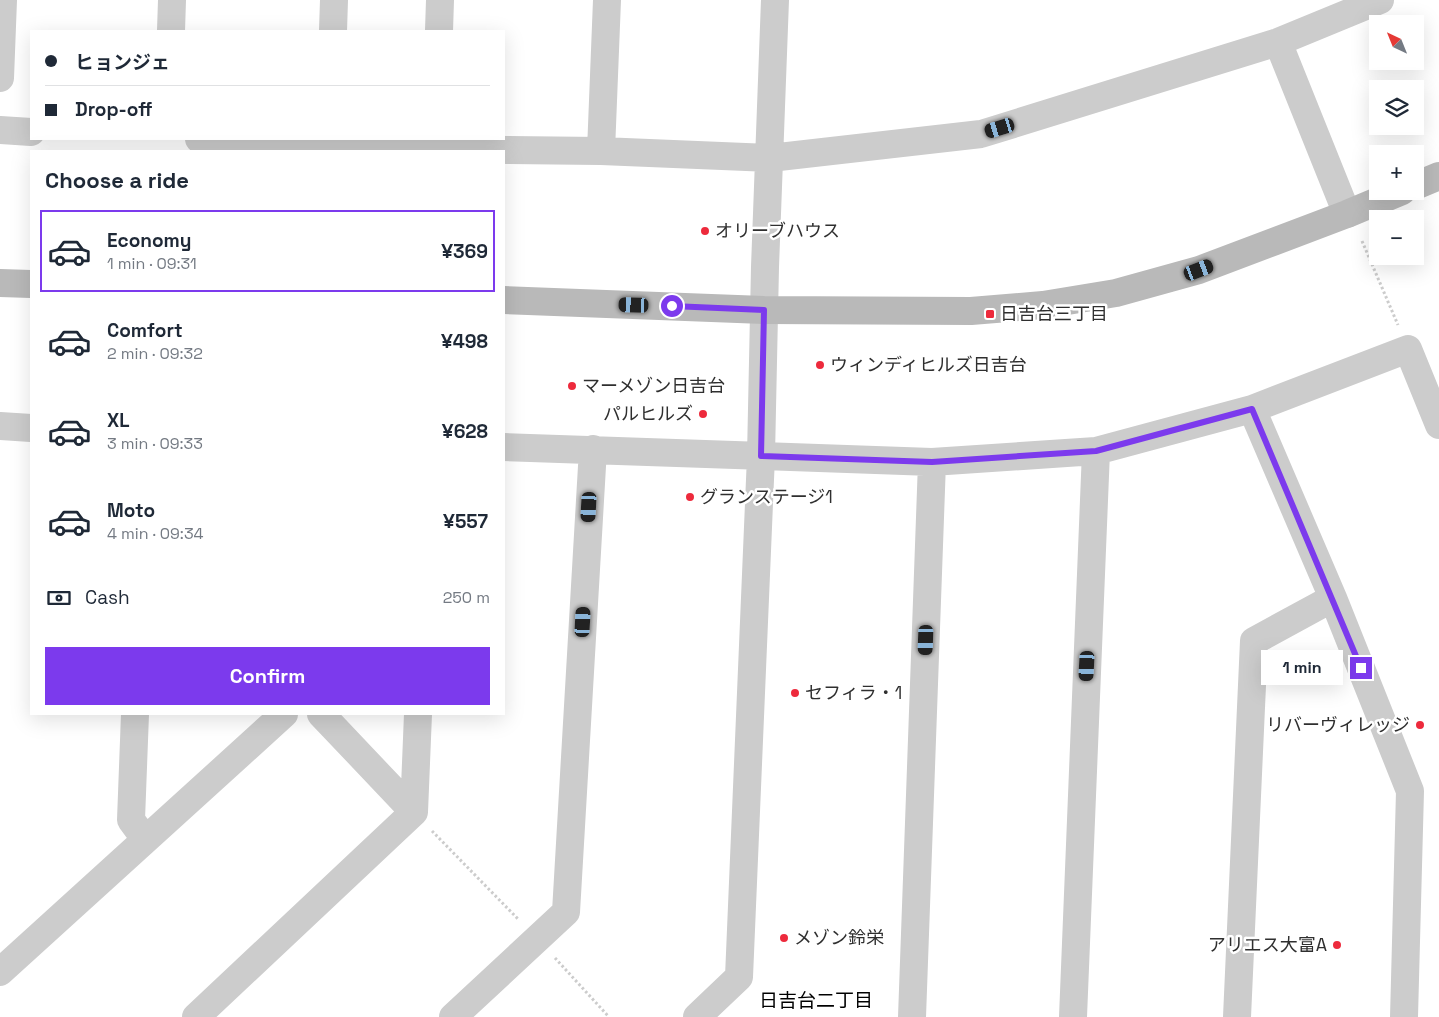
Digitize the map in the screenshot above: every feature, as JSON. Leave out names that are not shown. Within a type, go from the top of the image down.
[{"type":"street","points":[[0,78],[3,0]]},
{"type":"street","points":[[171,30],[172,0]]},
{"type":"street","points":[[333,30],[334,0]]},
{"type":"street","points":[[439,30],[440,0]]},
{"type":"street","points":[[601,151],[607,0]]},
{"type":"street","points":[[696,1017],[739,977],[761,456],[775,0]]},
{"type":"street","points":[[218,140],[330,146],[435,144],[770,158],[981,134],[1278,42],[1380,0]]},
{"type":"street","points":[[1278,42],[1347,214]]},
{"type":"street","points":[[0,130],[30,132]]},
{"type":"street","points":[[1424,182],[1439,176]]},
{"type":"street","points":[[505,300],[764,310],[971,311],[1043,305],[1116,293],[1199,270],[1380,200]]},
{"type":"street","points":[[0,283],[30,284]]},
{"type":"street","points":[[505,447],[932,462],[1096,451],[1252,409],[1408,348],[1439,425]]},
{"type":"street","points":[[1252,409],[1333,598],[1410,791],[1404,1017]]},
{"type":"street","points":[[0,426],[30,428]]},
{"type":"street","points":[[454,1017],[566,912],[593,449]]},
{"type":"street","points":[[1073,1017],[1096,451]]},
{"type":"street","points":[[912,1017],[932,462]]},
{"type":"street","points":[[1237,1017],[1254,642],[1333,598]]},
{"type":"street","points":[[135,715],[131,820],[145,840]]},
{"type":"street","points":[[1,969],[283,715]]},
{"type":"street","points":[[322,715],[414,812]]},
{"type":"street","points":[[196,1017],[414,812],[418,715]]},
{"type":"path","points":[[1362,241],[1408,348]]},
{"type":"path","points":[[414,812],[610,1017]]},
{"type":"place","name":"オリーブハウス","points":[[705,231]]},
{"type":"place","name":"日吉台三丁目","points":[[990,314]]},
{"type":"place","name":"ウィンディヒルズ日吉台","points":[[820,365]]},
{"type":"place","name":"マーメゾン日吉台","points":[[572,386]]},
{"type":"place","name":"パルヒルズ","points":[[703,414]]},
{"type":"place","name":"グランステージ1","points":[[690,497]]},
{"type":"place","name":"セフィラ・1","points":[[795,693]]},
{"type":"place","name":"リバーヴィレッジ","points":[[1420,725]]},
{"type":"place","name":"メゾン鈴栄","points":[[784,938]]},
{"type":"place","name":"アリエス大富A","points":[[1337,945]]},
{"type":"district","name":"日吉台二丁目","points":[[816,1000]]},
{"type":"route","points":[[672,306],[764,310],[761,456],[932,462],[1096,451],[1252,409],[1361,668]]}]
